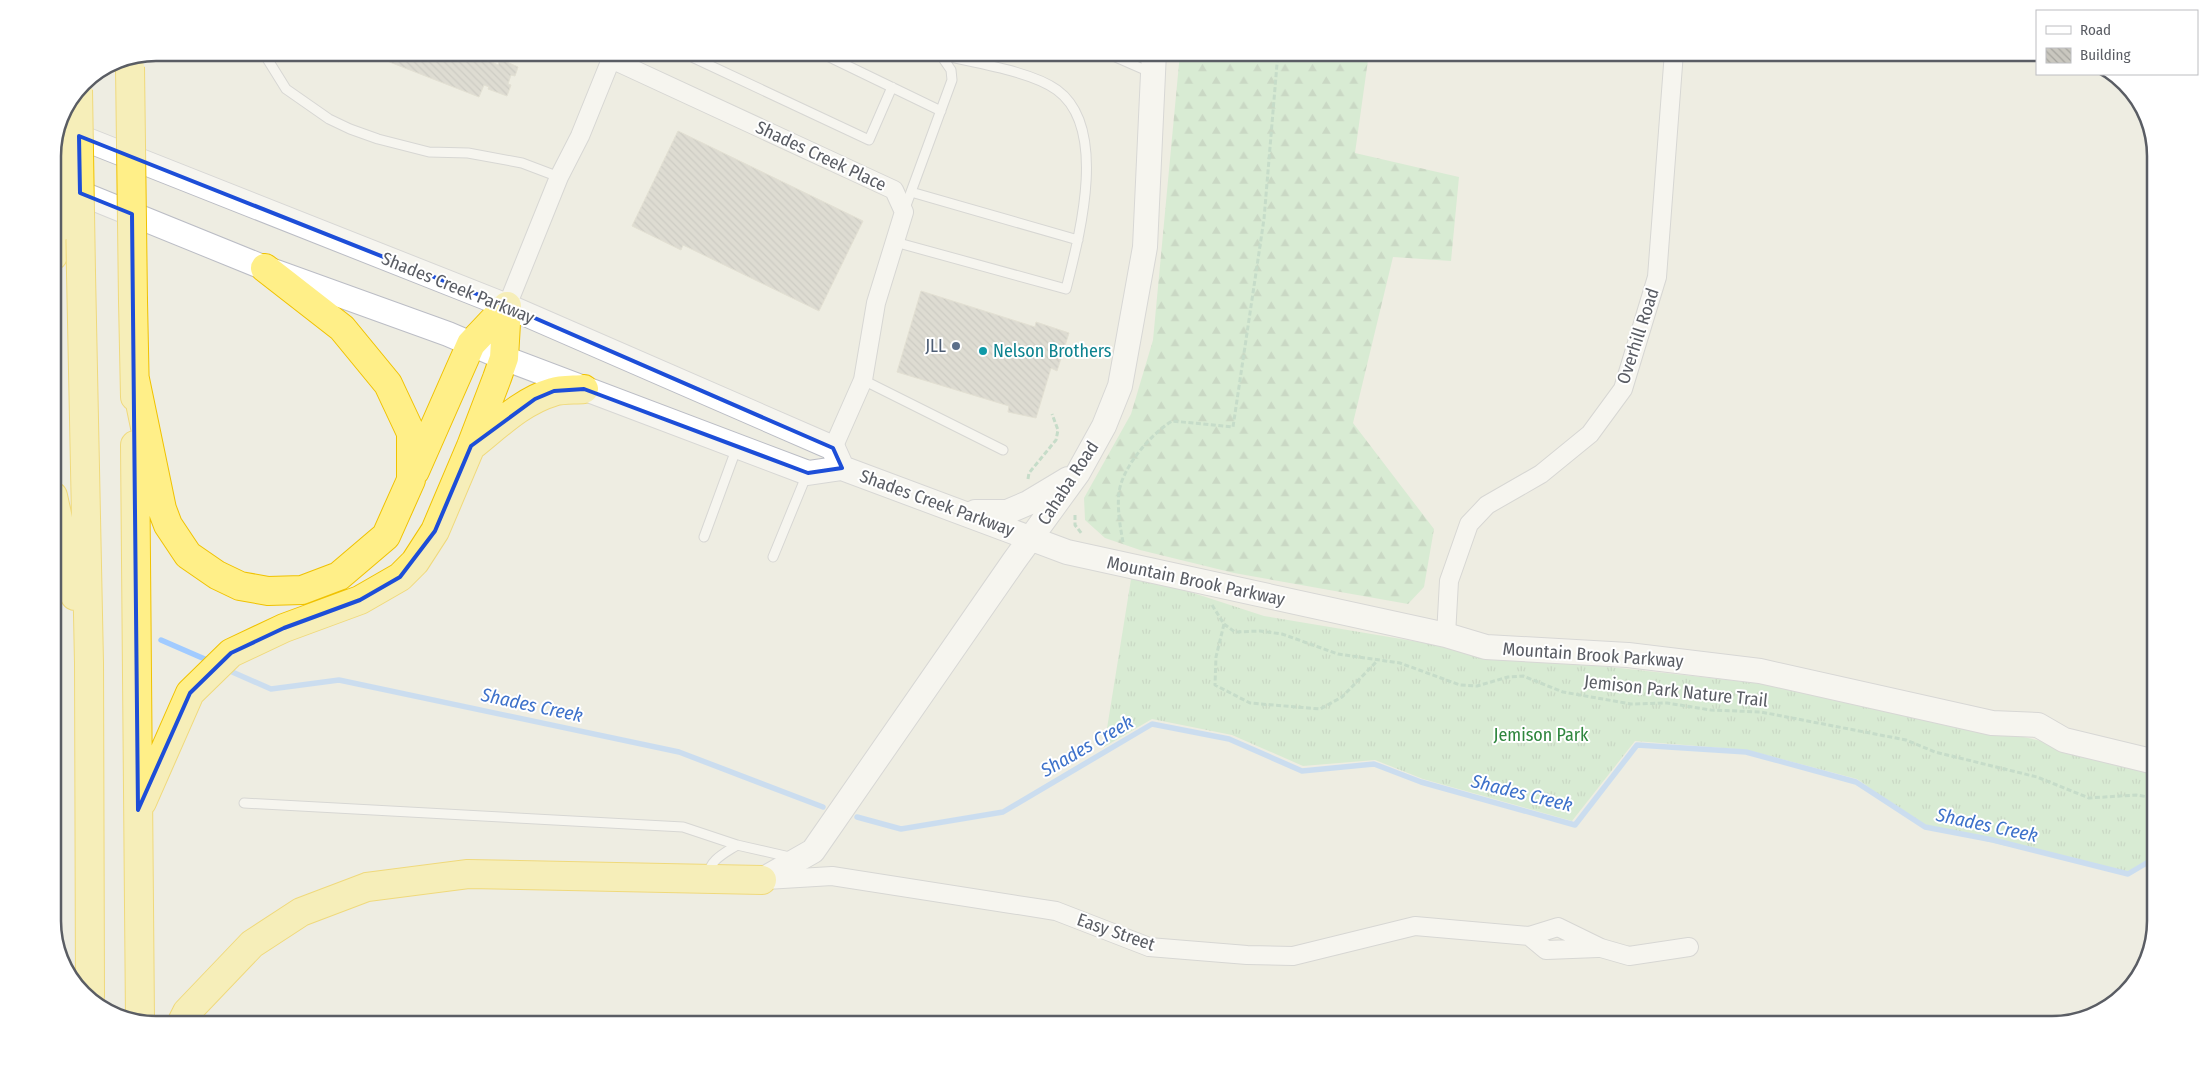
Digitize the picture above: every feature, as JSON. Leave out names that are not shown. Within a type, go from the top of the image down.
[{"type":"highway","points":[[130,65],[132,301],[135,379],[140,1014]]},
{"type":"highway","points":[[78,102],[89,663],[90,988]]},
{"type":"highway","points":[[265,268],[342,328],[388,384],[410,433],[411,480]]},
{"type":"highway","points":[[135,379],[157,490],[168,524],[188,555],[210,571],[240,586],[268,590],[302,590],[339,576],[386,536],[471,344],[507,306]]},
{"type":"highway","points":[[138,810],[190,693],[231,653],[284,628],[360,600],[400,577],[415,562],[435,531],[471,446],[504,358],[507,306]]},
{"type":"highway","points":[[471,446],[516,410],[535,399],[554,391],[584,389]]},
{"type":"highway","points":[[61,533],[89,663]]},
{"type":"highway","points":[[185,1016],[252,944],[301,912],[367,887],[468,874],[762,880]]},
{"type":"main road","name":"Cahaba Road","points":[[762,880],[813,851],[1014,561],[1078,473],[1104,426],[1120,386],[1145,247],[1153,63]]},
{"type":"main road","name":"Shades Creek Parkway","points":[[65,131],[507,306],[959,512],[1032,538]]},
{"type":"main road","name":"Shades Creek Parkway","points":[[61,185],[265,268],[439,330],[504,358],[808,473],[837,458]]},
{"type":"main road","points":[[959,512],[1007,512],[1028,503],[1078,473]]},
{"type":"main road","name":"Mountain Brook Parkway","points":[[1032,538],[1067,552],[1154,572],[1210,592],[1446,635],[1486,648],[1628,655],[1760,671],[1992,723],[2038,725],[2064,740],[2147,760]]},
{"type":"street","name":"Shades Creek Place","points":[[507,306],[559,177],[580,136],[610,61]]},
{"type":"street","name":"Shades Creek Place","points":[[623,61],[894,190],[904,212]]},
{"type":"street","name":"Overhill Road","points":[[1446,635],[1449,581],[1469,524],[1488,505],[1541,474],[1590,434],[1622,389],[1657,277],[1673,61]]},
{"type":"street","points":[[837,458],[863,380],[876,303],[904,212]]},
{"type":"street","name":"Easy Street","points":[[762,880],[832,876],[1056,911],[1149,947],[1247,955],[1294,956],[1415,926],[1529,936],[1558,927],[1601,948],[1629,956],[1688,947]]},
{"type":"lane","points":[[269,61],[286,89],[329,119],[350,129],[378,140],[429,152],[468,153],[522,163],[559,177]]},
{"type":"lane","points":[[700,61],[869,140],[892,87]]},
{"type":"lane","points":[[838,61],[941,111]]},
{"type":"lane","points":[[904,212],[952,80],[951,70],[945,61]]},
{"type":"lane","points":[[895,242],[1066,290],[1078,240],[1085,180],[1086,138],[1075,108],[1057,90],[1028,76],[968,61]]},
{"type":"lane","points":[[912,192],[1078,240]]},
{"type":"lane","points":[[863,380],[1003,450]]},
{"type":"lane","points":[[704,537],[737,446]]},
{"type":"lane","points":[[773,557],[808,473]]},
{"type":"lane","points":[[244,803],[682,827],[737,845],[799,859]]},
{"type":"lane","points":[[708,879],[708,872],[718,858],[737,845]]},
{"type":"path","points":[[1123,544],[1118,504],[1120,490],[1123,479],[1151,436],[1172,421],[1232,427],[1264,219],[1277,61]]},
{"type":"path","points":[[1027,487],[1028,473],[1056,440],[1058,430],[1052,414]]},
{"type":"path","points":[[1075,514],[1075,525],[1085,536]]},
{"type":"path","points":[[1210,592],[1224,624],[1216,657],[1215,685],[1250,703],[1320,709],[1342,696],[1378,659]]},
{"type":"path","name":"Jemison Park Nature Trail","points":[[1224,624],[1235,632],[1260,631],[1282,634],[1338,654],[1400,663],[1460,685],[1477,686],[1523,676],[1564,692],[1623,703],[1667,703],[1711,710],[1761,712],[1906,740],[1935,752],[2037,778],[2089,798],[2136,795],[2147,797]]},
{"type":"highlighted area","points":[[79,136],[507,306],[833,448],[842,468],[808,473],[584,389],[554,391],[535,399],[471,446],[435,531],[400,577],[360,600],[284,628],[231,653],[190,693],[138,810],[132,214],[80,193]]},
{"type":"green space","points":[[1179,61],[1368,61],[1355,153],[1459,177],[1451,261],[1393,257],[1353,423],[1434,529],[1424,587],[1408,604],[1234,573],[1140,550],[1105,538],[1085,520],[1084,498],[1131,414],[1153,340]]},
{"type":"green space","name":"Jemison Park","points":[[1132,573],[1264,616],[1491,654],[1774,685],[2037,740],[2147,767],[2147,863],[2128,874],[1925,827],[1857,779],[1747,750],[1635,741],[1572,821],[1423,779],[1375,760],[1303,766],[1232,735],[1152,719],[1104,747]]},
{"type":"building","points":[[387,61],[492,61],[498,65],[499,61],[504,61],[518,67],[515,76],[511,75],[508,84],[511,85],[507,96],[488,89],[489,87],[484,85],[479,97]]},
{"type":"building","points":[[678,131],[863,221],[819,311],[683,245],[681,250],[632,226]]},
{"type":"building","name":"Nelson Brothers","points":[[921,291],[1035,327],[1036,322],[1069,333],[1057,371],[1051,368],[1036,418],[1008,412],[1009,406],[897,372]]},
{"type":"waterway","name":"Shades Creek","points":[[161,640],[207,660]]},
{"type":"waterway","name":"Shades Creek","points":[[230,671],[271,689],[339,680],[679,752],[823,807]]},
{"type":"waterway","name":"Shades Creek","points":[[857,817],[901,829],[1003,812],[1152,724],[1229,739],[1302,771],[1374,764],[1421,782],[1575,825],[1637,745],[1746,752],[1856,782],[1925,827],[1993,840],[2128,874],[2147,863]]},
{"type":"place","name":"JLL","points":[[956,346]]},
{"type":"place","name":"Nelson Brothers","points":[[983,351]]}]
